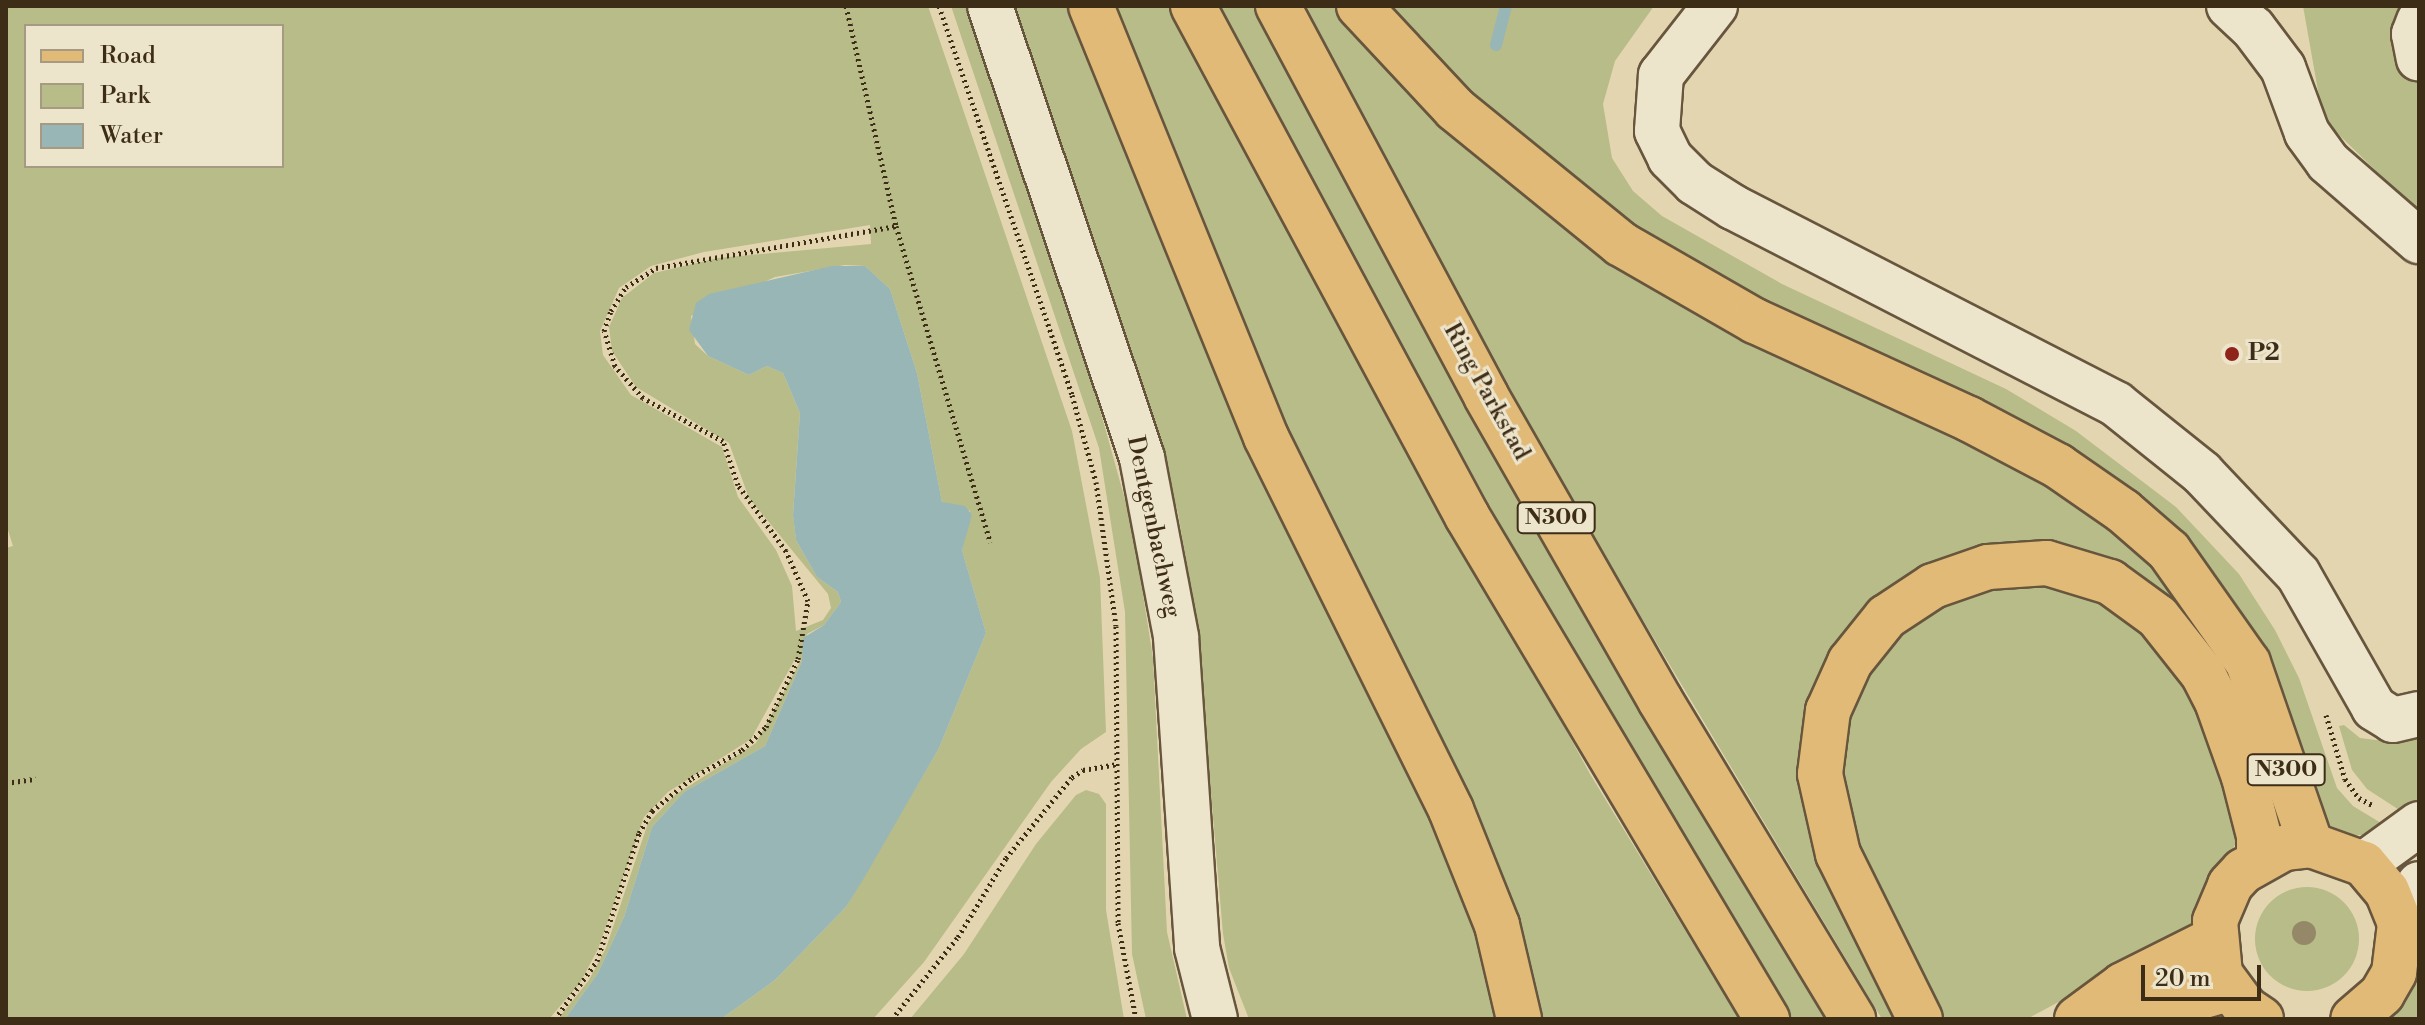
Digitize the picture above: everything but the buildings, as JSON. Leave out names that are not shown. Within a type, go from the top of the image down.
[{"type":"main road","points":[[1091,6],[1266,437],[1451,810],[1497,925],[1519,1019]]},
{"type":"main road","name":"N300","points":[[1193,6],[1467,516],[1767,1019]]},
{"type":"main road","name":"Ring Parkstad","points":[[1278,6],[1486,396],[1660,700],[1853,1019]]},
{"type":"main road","name":"N300","points":[[1359,6],[1455,109],[1621,244],[1755,321],[1969,419],[2058,466],[2123,511],[2169,551],[2248,663],[2311,845]]},
{"type":"main road","name":"N300","points":[[1920,1019],[1838,854],[1820,774],[1828,711],[1850,662],[1886,617],[1933,586],[1988,567],[2047,563],[2110,582],[2158,617],[2203,674],[2218,704],[2244,777],[2259,836],[2259,858]]},
{"type":"main road","points":[[2261,1019],[2228,989],[2213,940],[2230,885],[2259,858],[2311,845],[2364,864],[2387,891],[2400,924],[2394,973],[2382,994],[2353,1019]]},
{"type":"main road","points":[[2077,1019],[2123,985],[2213,940]]},
{"type":"main road","points":[[2124,1019],[2228,989]]},
{"type":"street","name":"Dentgenbachweg","points":[[990,6],[1142,458],[1176,637],[1197,948],[1215,1019]]},
{"type":"street","points":[[1715,6],[1661,75],[1657,131],[1670,158],[1695,183],[1733,207],[2116,404],[2202,473],[2298,574],[2374,708],[2393,720],[2419,714]]},
{"type":"street","points":[[2229,6],[2253,28],[2283,68],[2307,133],[2328,162],[2419,241]]},
{"type":"street","points":[[2419,21],[2414,34],[2419,59]]},
{"type":"street","points":[[2364,864],[2419,824]]},
{"type":"street","points":[[2400,924],[2419,884]]},
{"type":"path","points":[[846,6],[896,226],[990,542]]},
{"type":"path","name":"Dentgenbachweg","points":[[939,6],[1072,395],[1096,482],[1116,626],[1118,923],[1136,1019]]},
{"type":"path","points":[[555,1019],[597,961],[639,833],[652,811],[692,778],[742,750],[766,727],[798,659],[808,601],[786,551],[738,485],[723,441],[629,387],[606,345],[606,322],[626,287],[656,268],[896,226]]},
{"type":"path","points":[[892,1019],[958,937],[1006,858],[1072,777],[1083,770],[1117,764]]},
{"type":"path","points":[[6,783],[36,779]]},
{"type":"green space","points":[[6,6],[928,6],[1072,431],[1100,578],[1106,732],[1081,749],[1051,782],[924,962],[873,1019],[721,1019],[775,980],[846,907],[939,748],[986,633],[962,550],[970,511],[942,502],[917,373],[890,289],[865,266],[845,265],[775,277],[691,316],[695,344],[708,356],[749,375],[767,366],[783,373],[800,413],[793,514],[796,540],[817,577],[838,592],[841,602],[824,625],[807,634],[802,661],[765,746],[684,792],[652,827],[624,917],[598,973],[565,1019],[558,1019],[589,980],[606,948],[648,823],[675,795],[756,743],[801,660],[795,659],[751,739],[668,792],[644,817],[598,949],[580,983],[549,1019],[6,1019],[6,548],[13,546],[6,524]],"holes":[[[870,225],[871,244],[718,258],[654,273],[622,298],[609,327],[612,351],[636,387],[729,443],[749,498],[828,594],[831,608],[823,620],[796,631],[792,586],[776,550],[738,497],[722,447],[631,395],[603,355],[600,331],[619,288],[651,266],[704,252]]]},
{"type":"green space","points":[[951,6],[966,6],[1086,359],[1132,525],[1153,658],[1167,932],[1187,1019],[1146,1019],[1132,954],[1125,612],[1099,448]]},
{"type":"green space","points":[[1015,6],[1079,6],[1447,833],[1506,1019],[1249,1019],[1229,968],[1223,934],[1196,617],[1178,513],[1143,385]]},
{"type":"green space","points":[[1113,6],[1172,6],[1590,774],[1739,1019],[1530,1019],[1277,431]]},
{"type":"green space","points":[[1218,6],[1257,6],[1830,1019],[1790,1019],[1573,659]]},
{"type":"green space","points":[[1305,6],[1342,6],[1445,119],[2040,478],[2132,542],[2211,633],[2252,721],[2196,640],[1994,551],[1814,707],[1907,1019],[1882,1019],[1541,450]]},
{"type":"green space","points":[[1383,6],[1654,6],[1615,61],[1603,104],[1612,158],[1633,191],[1662,216],[1782,284],[2006,389],[2076,431],[2176,507],[2239,574],[2275,630],[2299,678],[2337,788],[2353,806],[2386,826],[2371,835],[2355,835],[2331,826],[2316,810],[2202,564],[1671,261],[1482,109]]},
{"type":"green space","points":[[2303,6],[2419,6],[2419,213],[2332,128],[2320,102]]},
{"type":"green space","points":[[1997,582],[2069,587],[2134,618],[2185,675],[2239,819],[2237,841],[2194,922],[2178,938],[2027,1019],[1934,1019],[1903,961],[1839,798],[1843,720],[1873,655],[1927,607]]},
{"type":"green space","points":[[2344,725],[2360,738],[2376,740],[2419,734],[2419,804],[2407,815],[2367,789],[2352,770],[2339,726]]},
{"type":"green space","points":[[1086,790],[1099,794],[1106,804],[1106,910],[1124,1019],[910,1019],[964,954],[1036,844],[1076,795]]},
{"type":"green space","points":[[2307,887],[2327,891],[2344,902],[2355,919],[2359,939],[2355,959],[2344,976],[2327,987],[2307,991],[2287,987],[2270,976],[2259,959],[2255,939],[2259,919],[2270,902],[2287,891]]},
{"type":"green space","points":[[2419,921],[2419,1019],[2382,1019]]},
{"type":"water","points":[[832,266],[865,266],[890,289],[917,373],[942,502],[965,506],[972,515],[962,550],[986,633],[939,748],[864,878],[846,907],[775,980],[721,1019],[565,1019],[598,973],[624,917],[652,827],[684,792],[765,746],[802,661],[803,638],[824,625],[841,602],[838,592],[817,577],[796,540],[793,515],[800,413],[783,373],[767,366],[749,375],[708,356],[689,330],[696,303],[709,294]]},
{"type":"waterway","points":[[1496,45],[1506,6]]},
{"type":"place","name":"P2","points":[[2232,354]]}]
